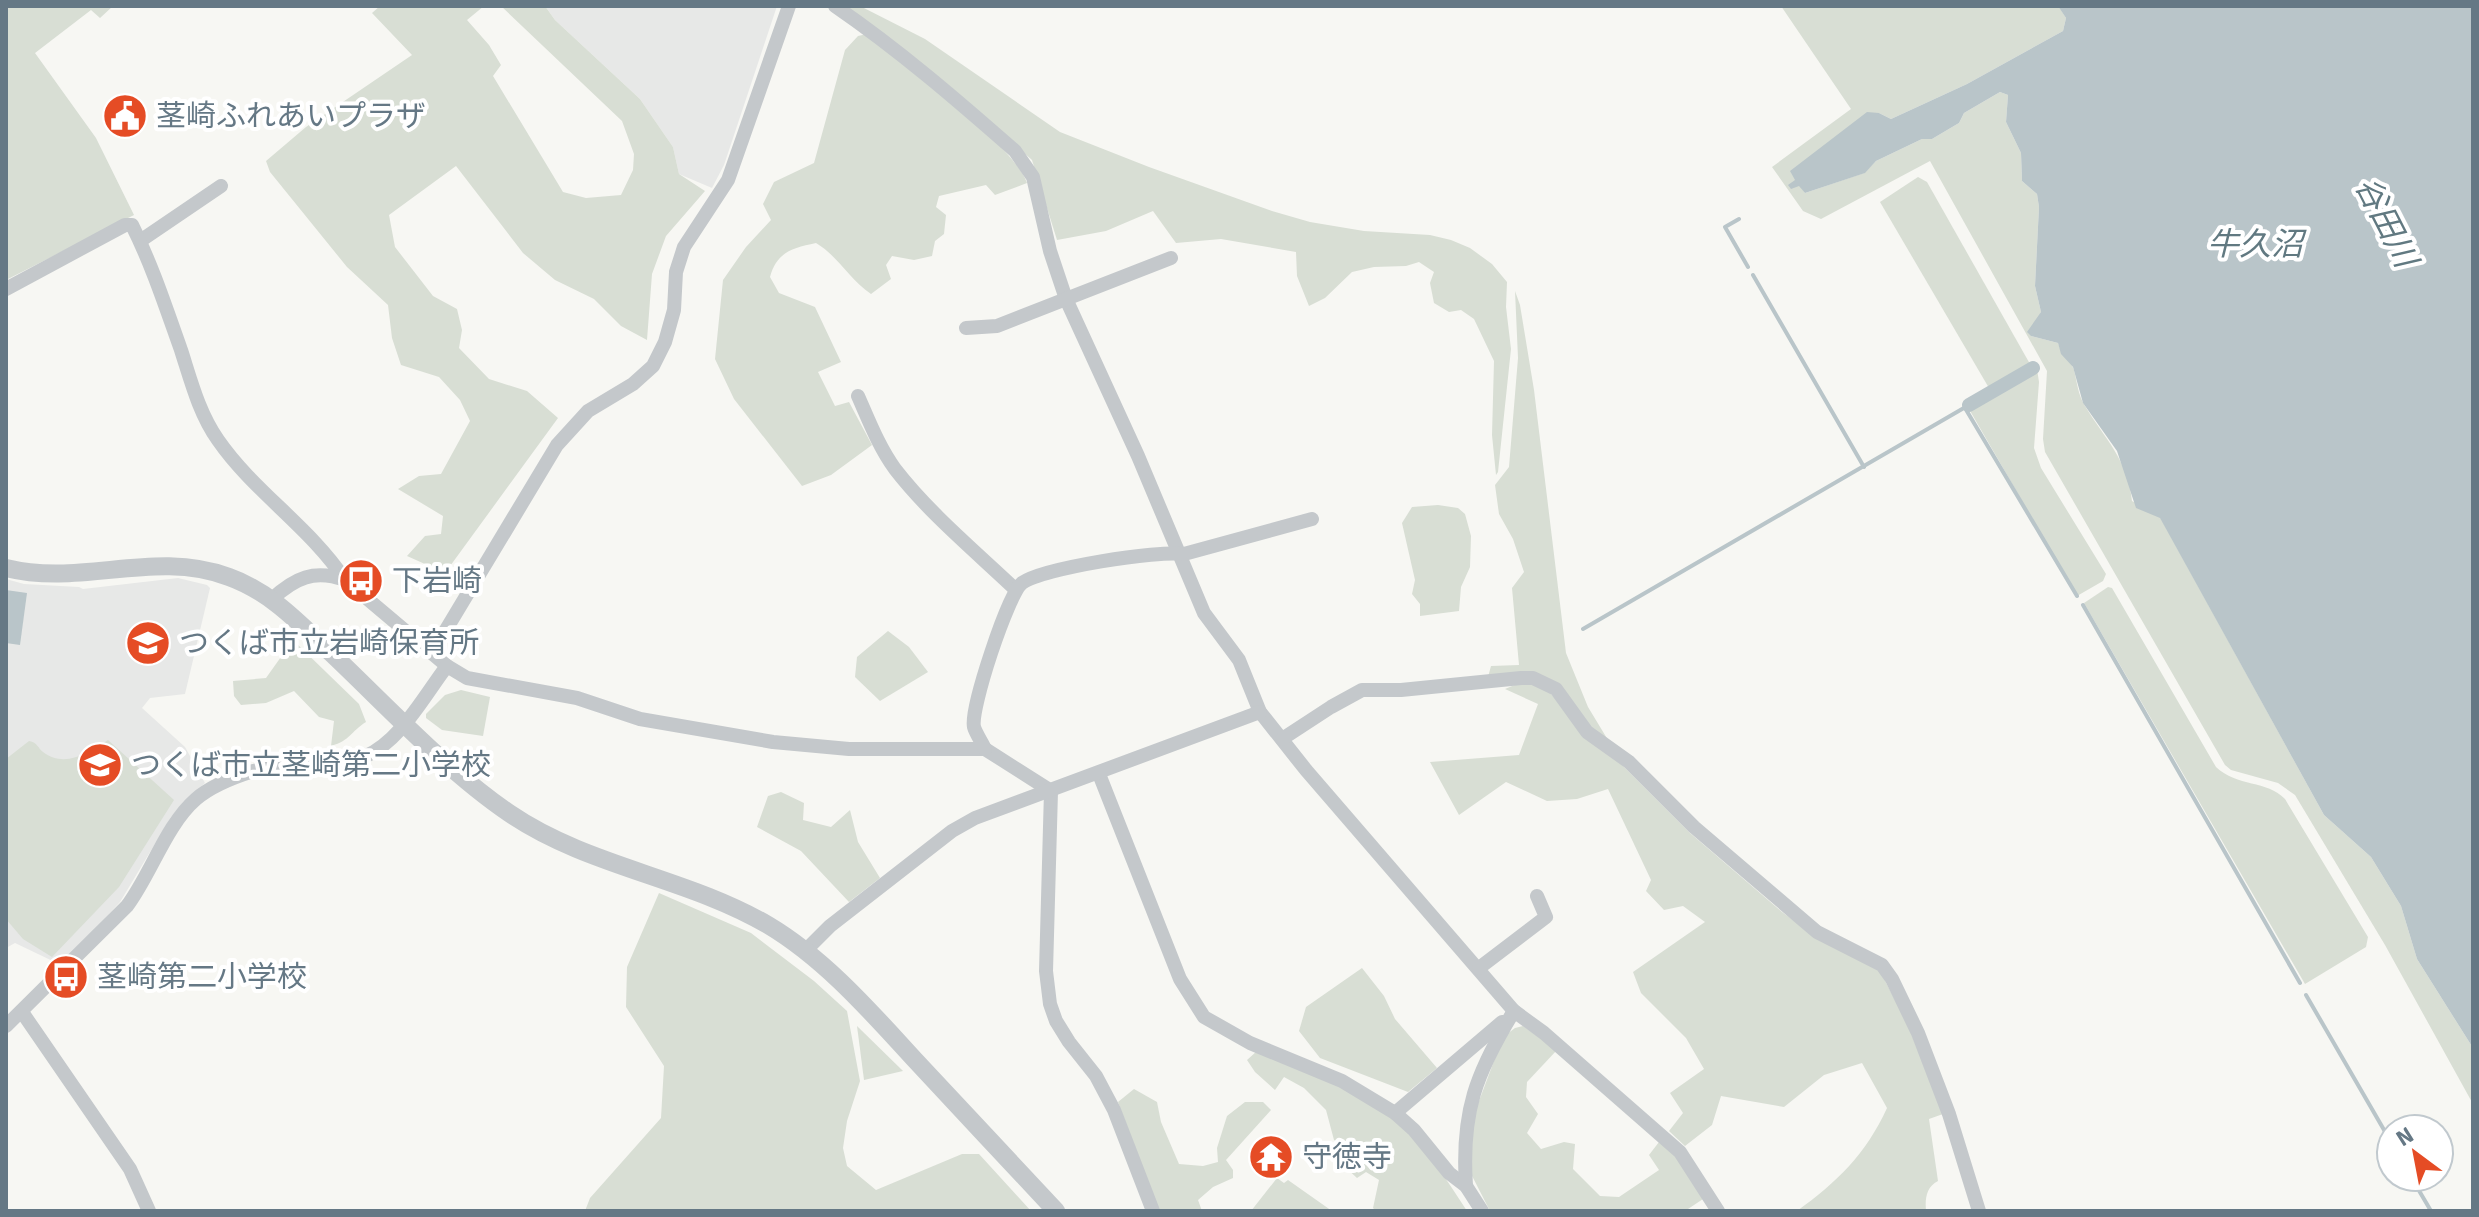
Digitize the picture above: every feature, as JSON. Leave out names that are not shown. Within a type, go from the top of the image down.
[{"type":"street","points":[[432,653],[557,445],[588,411],[633,384],[653,366],[665,342],[674,310],[676,272],[684,247],[728,180],[789,6]]},
{"type":"street","points":[[835,6],[920,68],[1015,151],[1033,177],[1050,251],[1066,299],[1138,456],[1204,613],[1239,660],[1260,712],[1514,1011],[1544,1033],[1680,1152],[1718,1211]]},
{"type":"street","points":[[140,241],[221,186]]},
{"type":"street","points":[[6,289],[125,225],[132,225],[173,327],[202,413],[218,441],[328,557],[345,580],[447,666],[467,678],[534,688],[577,698],[640,719],[703,731],[849,749],[985,749]]},
{"type":"street","points":[[966,328],[997,326],[1171,258]]},
{"type":"street","points":[[858,396],[896,470],[1015,589]]},
{"type":"street","points":[[1051,791],[985,749],[974,726],[978,697],[1015,589],[1025,581],[1045,574],[1184,554],[1312,519]]},
{"type":"street","points":[[6,568],[58,575],[180,565],[229,577],[272,599],[469,782],[508,812],[532,827],[592,855],[738,909],[770,926],[805,951],[878,1020],[1056,1211]]},
{"type":"street","points":[[272,599],[302,576],[331,575],[345,580]]},
{"type":"street","points":[[6,1026],[127,906],[180,818],[197,798],[253,771],[363,757],[380,748],[405,723],[447,666]]},
{"type":"street","points":[[1282,739],[1362,690],[1401,690],[1521,678],[1533,678],[1556,689],[1587,732],[1629,762],[1694,827],[1817,932],[1882,965],[1918,1033],[1949,1114],[1979,1211]]},
{"type":"street","points":[[805,951],[830,926],[952,831],[975,818],[1260,712]]},
{"type":"street","points":[[1099,774],[1180,979],[1204,1017],[1250,1043],[1342,1081],[1395,1113],[1414,1130],[1449,1173],[1466,1186],[1482,1211]]},
{"type":"street","points":[[1051,791],[1046,971],[1050,1004],[1069,1042],[1096,1076],[1110,1101],[1127,1137],[1153,1211]]},
{"type":"street","points":[[1479,968],[1546,917],[1537,896]]},
{"type":"street","points":[[1395,1113],[1514,1011]]},
{"type":"street","points":[[1466,1186],[1465,1126],[1471,1101],[1492,1048],[1514,1011]]},
{"type":"street","points":[[22,1012],[130,1169],[149,1211]]},
{"type":"shaded area","points":[[6,6],[113,6],[100,18],[91,10],[35,53],[96,138],[134,215],[6,280]]},
{"type":"shaded area","points":[[380,6],[484,6],[467,20],[489,45],[501,65],[493,76],[563,192],[586,198],[621,195],[633,170],[634,154],[622,121],[501,6],[545,6],[555,20],[640,99],[673,147],[679,174],[705,191],[666,236],[652,274],[647,340],[621,326],[594,299],[555,280],[523,253],[456,166],[389,215],[395,247],[433,296],[457,309],[462,330],[459,348],[489,379],[527,391],[558,418],[445,573],[407,556],[425,536],[441,534],[443,516],[398,489],[419,476],[441,474],[470,421],[460,400],[439,377],[401,365],[392,338],[388,305],[347,267],[270,172],[266,161],[306,127],[412,55],[372,13]]},
{"type":"shaded area","points":[[545,6],[777,6],[724,165],[712,188],[679,174],[673,147],[640,99],[555,20]]},
{"type":"shaded area","points":[[846,6],[860,6],[925,39],[1060,132],[1149,167],[1310,222],[1364,231],[1430,235],[1470,248],[1492,264],[1507,282],[1506,307],[1511,349],[1496,475],[1492,435],[1494,361],[1474,319],[1461,310],[1449,312],[1434,303],[1430,283],[1434,272],[1419,262],[1352,272],[1325,298],[1309,306],[1297,276],[1296,252],[1221,239],[1176,243],[1153,211],[1106,231],[1057,240],[1032,160],[946,83]]},
{"type":"shaded area","points":[[1781,6],[2059,7],[2066,18],[2063,31],[1967,84],[1891,119],[1879,113],[1791,172],[1805,193],[1864,173],[1876,161],[1922,139],[1932,139],[1959,123],[1964,113],[2000,92],[2008,95],[2006,122],[2021,153],[2022,181],[2037,194],[2039,207],[2035,286],[2041,312],[2031,336],[2058,343],[2073,366],[2083,402],[2121,462],[2132,501],[2160,517],[2324,815],[2371,857],[2401,906],[2417,959],[2473,1048],[2473,1104],[2385,945],[2295,795],[2278,783],[2231,770],[2225,765],[2045,452],[2047,371],[1930,161],[1821,219],[1803,211],[1772,167],[1851,109]]},
{"type":"shaded area","points":[[867,34],[981,127],[1018,167],[1027,183],[995,195],[986,185],[939,196],[936,207],[946,215],[944,234],[935,241],[932,256],[914,260],[892,256],[886,265],[891,279],[871,294],[816,243],[793,249],[777,262],[770,277],[779,293],[815,307],[841,362],[818,372],[835,406],[849,402],[872,445],[831,475],[802,486],[734,399],[715,359],[723,280],[746,247],[771,220],[763,204],[774,182],[814,163],[845,50],[858,36]]},
{"type":"shaded area","points":[[1918,177],[1927,182],[2030,364],[1989,388],[1880,202]]},
{"type":"shaded area","points":[[1515,291],[1534,390],[1566,653],[1588,707],[1611,745],[1591,731],[1564,690],[1488,677],[1491,666],[1519,665],[1512,588],[1524,572],[1513,539],[1499,514],[1495,485],[1509,467],[1518,358]]},
{"type":"shaded area","points":[[2037,369],[2039,382],[2034,448],[2041,468],[2106,574],[2103,581],[2077,596],[1969,409]]},
{"type":"shaded area","points":[[1438,505],[1458,508],[1465,514],[1471,536],[1470,567],[1461,587],[1459,611],[1420,616],[1420,604],[1412,594],[1415,580],[1402,523],[1412,507]]},
{"type":"shaded area","name":"つくば市立茎崎第二小学校","points":[[178,578],[210,588],[185,694],[150,698],[142,708],[185,747],[205,783],[171,817],[120,902],[61,965],[15,943],[6,948],[6,579],[24,584],[83,589]]},
{"type":"shaded area","points":[[2108,587],[2112,588],[2216,767],[2233,778],[2270,789],[2285,799],[2368,937],[2366,947],[2305,984],[2084,603]]},
{"type":"shaded area","points":[[888,631],[909,647],[928,672],[880,701],[855,677],[857,657]]},
{"type":"shaded area","points":[[293,640],[359,704],[366,722],[338,744],[331,746],[334,721],[319,717],[294,691],[266,703],[241,705],[234,696],[233,681],[266,678]]},
{"type":"shaded area","points":[[1532,683],[1545,688],[1690,833],[1782,912],[1820,940],[1880,971],[1907,1023],[1943,1114],[1929,1119],[1938,1181],[1927,1194],[1926,1211],[1797,1211],[1849,1166],[1870,1139],[1887,1108],[1862,1063],[1824,1075],[1784,1107],[1721,1096],[1712,1125],[1685,1146],[1669,1131],[1683,1113],[1670,1093],[1704,1069],[1686,1038],[1641,993],[1633,972],[1705,922],[1683,906],[1664,910],[1646,891],[1651,880],[1608,789],[1577,799],[1547,801],[1506,782],[1459,815],[1430,762],[1519,755],[1538,704],[1505,689]]},
{"type":"shaded area","points":[[461,690],[490,697],[483,736],[442,730],[426,718],[426,714],[445,695]]},
{"type":"shaded area","points":[[108,740],[174,800],[119,887],[52,957],[23,939],[6,919],[6,759],[29,741],[51,757],[68,759]]},
{"type":"shaded area","points":[[781,792],[804,803],[803,820],[831,827],[850,810],[858,842],[880,878],[849,902],[801,851],[757,827],[768,796]]},
{"type":"shaded area","points":[[659,893],[751,933],[814,981],[847,1011],[860,1081],[847,1121],[843,1148],[847,1166],[876,1190],[962,1154],[979,1154],[1031,1211],[585,1211],[590,1198],[661,1118],[664,1066],[626,1007],[627,967]]},
{"type":"shaded area","points":[[1362,968],[1384,996],[1395,1019],[1437,1068],[1408,1092],[1320,1058],[1299,1031],[1306,1007]]},
{"type":"shaded area","points":[[857,1026],[903,1071],[864,1080]]},
{"type":"shaded area","points":[[1523,1026],[1557,1050],[1527,1082],[1526,1097],[1538,1114],[1527,1133],[1541,1149],[1564,1142],[1575,1144],[1573,1169],[1600,1196],[1619,1197],[1659,1170],[1649,1155],[1659,1142],[1676,1155],[1703,1199],[1685,1211],[1490,1211],[1469,1170],[1470,1125],[1503,1037]]},
{"type":"shaded area","points":[[1257,1051],[1333,1084],[1387,1115],[1438,1167],[1467,1211],[1376,1211],[1373,1208],[1379,1180],[1366,1172],[1357,1178],[1344,1166],[1354,1153],[1334,1140],[1326,1110],[1304,1088],[1284,1077],[1275,1090],[1255,1072],[1247,1060]]},
{"type":"shaded area","points":[[1134,1089],[1157,1102],[1161,1122],[1179,1164],[1203,1166],[1218,1162],[1217,1148],[1227,1116],[1245,1102],[1263,1102],[1271,1110],[1226,1160],[1233,1170],[1233,1178],[1213,1187],[1198,1200],[1202,1211],[1159,1211],[1118,1102]]},
{"type":"shaded area","points":[[1277,1178],[1284,1183],[1288,1180],[1332,1211],[1251,1211]]},
{"type":"water","name":"牛久沼","points":[[2058,6],[2471,6],[2473,10],[2473,1048],[2417,959],[2401,906],[2371,857],[2324,815],[2160,518],[2136,508],[2117,451],[2083,403],[2073,367],[2061,354],[2058,343],[2031,336],[2027,332],[2041,312],[2035,286],[2039,207],[2037,194],[2022,181],[2021,153],[2006,122],[2008,95],[2000,92],[1964,113],[1959,123],[1932,139],[1922,139],[1876,161],[1865,173],[1805,193],[1799,186],[1791,189],[1788,185],[1795,180],[1790,171],[1867,112],[1891,119],[1967,84],[2063,31],[2066,18]]},
{"type":"water","points":[[6,590],[27,593],[20,645],[6,643]]},
{"type":"waterway","points":[[1739,219],[1725,227],[1748,267]]},
{"type":"waterway","points":[[1753,275],[1864,467]]},
{"type":"waterway","points":[[1969,405],[2033,368]]},
{"type":"waterway","points":[[1583,629],[1969,405]]},
{"type":"waterway","points":[[1965,408],[2077,596]]},
{"type":"waterway","points":[[2083,605],[2300,983]]},
{"type":"waterway","points":[[2306,995],[2375,1114]]},
{"type":"waterway","points":[[2420,1193],[2431,1211]]},
{"type":"place","name":"茎崎ふれあいプラザ","points":[[125,116]]},
{"type":"place","name":"下岩崎","points":[[361,581]]},
{"type":"place","name":"つくば市立岩崎保育所","points":[[148,643]]},
{"type":"place","name":"つくば市立茎崎第二小学校","points":[[100,765]]},
{"type":"place","name":"茎崎第二小学校","points":[[66,977]]},
{"type":"place","name":"守徳寺","points":[[1271,1157]]},
{"type":"water label","name":"谷田川","points":[[2386,222]]}]
